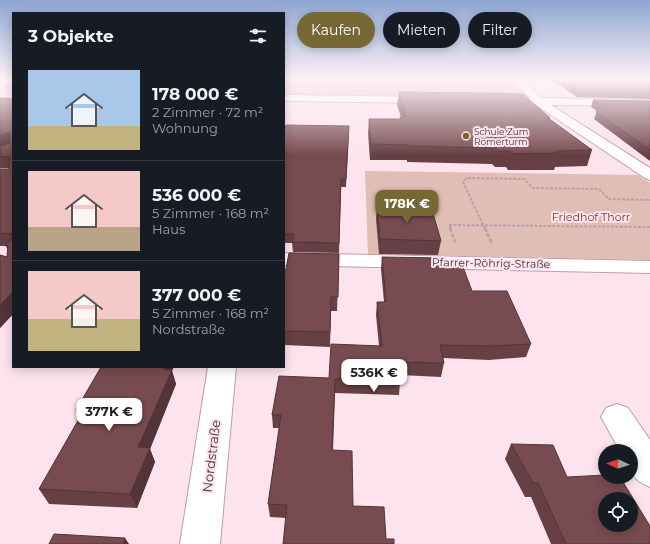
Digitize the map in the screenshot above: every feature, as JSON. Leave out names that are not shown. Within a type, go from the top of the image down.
[{"type":"main road","points":[[542,104],[650,175]]},
{"type":"main road","name":"Pfarrer-Röhrig-Straße","points":[[285,259],[650,267]]},
{"type":"main road","name":"Nordstraße","points":[[200,544],[222,368]]},
{"type":"main road","points":[[617,417],[650,470]]},
{"type":"path","points":[[483,225],[464,182],[467,178],[524,179],[533,188],[599,189],[609,199],[650,200]]},
{"type":"path","points":[[463,263],[449,225],[650,227]]},
{"type":"green space","name":"Friedhof Thorr","points":[[365,171],[638,175],[650,183],[650,260],[368,254]]},
{"type":"building","points":[[0,104],[12,104],[12,234],[0,233],[0,169],[9,169],[10,157],[0,157],[0,146],[10,143],[10,132],[0,135]]},
{"type":"building","points":[[402,104],[535,104],[550,118],[548,118],[592,150],[557,151],[559,153],[513,154],[510,151],[498,151],[496,148],[371,144],[369,119],[401,119],[400,117],[406,117]]},
{"type":"building","points":[[650,104],[650,150],[596,112],[601,105]]},
{"type":"building","points":[[286,125],[349,126],[346,179],[341,179],[339,243],[292,242],[294,234],[285,234]]},
{"type":"building","points":[[377,206],[405,206],[406,210],[432,210],[441,241],[380,239]]},
{"type":"building","points":[[12,239],[12,293],[0,305],[0,255],[7,257],[8,246],[5,245]]},
{"type":"building","points":[[289,253],[339,254],[338,297],[331,297],[330,332],[285,331],[285,274]]},
{"type":"building","points":[[382,257],[445,258],[448,267],[463,267],[472,291],[507,291],[531,344],[493,346],[440,345],[444,363],[398,362],[400,381],[335,379],[332,450],[352,451],[353,506],[384,507],[386,539],[394,539],[394,544],[283,544],[287,505],[268,504],[281,415],[272,415],[279,376],[329,378],[331,344],[382,346],[377,302],[386,302]]},
{"type":"building","points":[[100,368],[164,368],[172,370],[138,447],[150,448],[130,494],[39,489],[84,410],[76,410]]},
{"type":"building","points":[[511,444],[553,445],[567,477],[598,475],[598,484],[624,484],[629,492],[598,492],[598,532],[638,532],[638,506],[650,526],[650,544],[566,544],[538,483],[533,483]]},
{"type":"building","points":[[54,534],[125,538],[123,544],[49,544]]},
{"type":"place","name":"Schule Zum Römerturm","points":[[466,136]]}]
